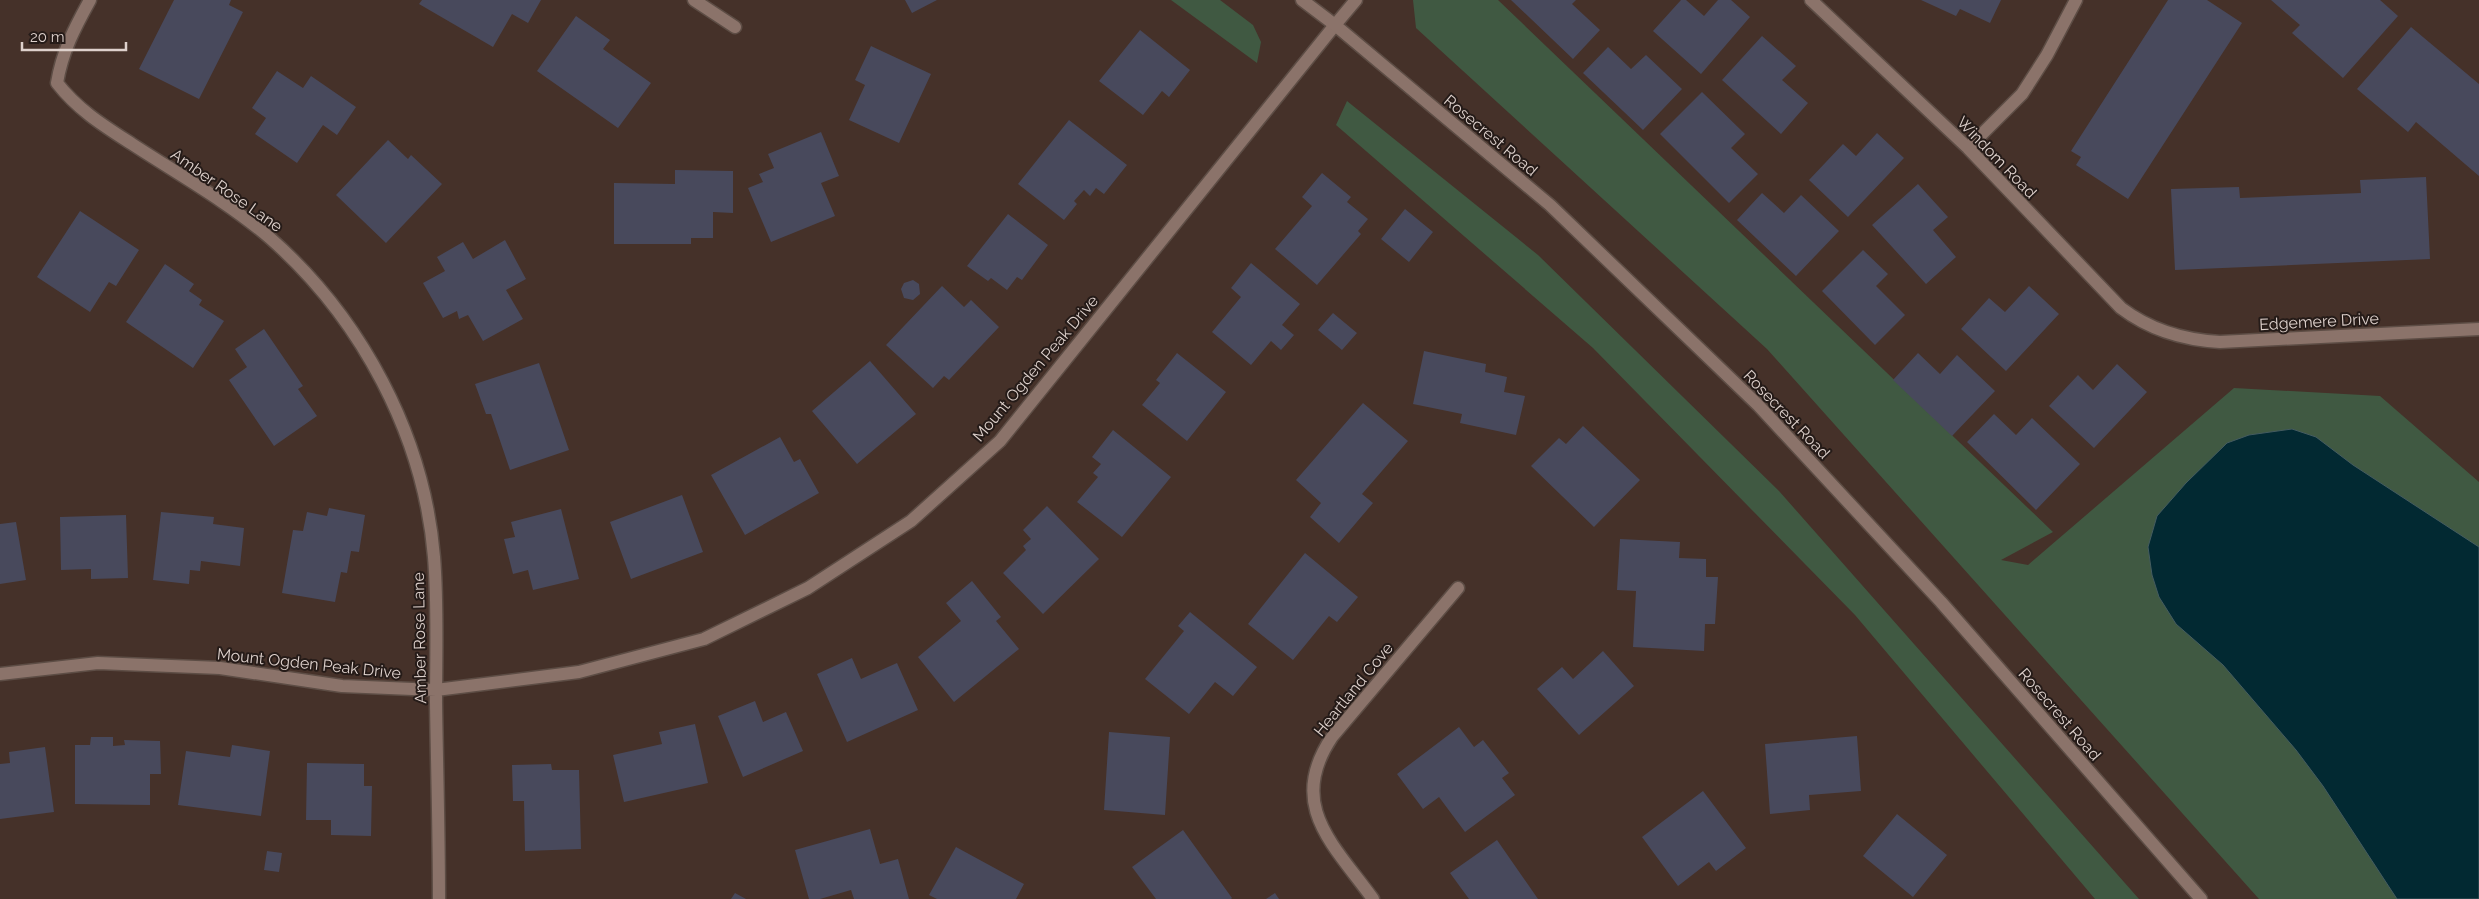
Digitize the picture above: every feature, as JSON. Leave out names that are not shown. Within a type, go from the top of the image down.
[{"type":"street","name":"Amber Rose Lane","points":[[90,0],[66,46],[57,83],[82,111],[234,211],[269,238],[327,298],[376,368],[409,443],[423,490],[434,555],[439,899]]},
{"type":"street","points":[[694,0],[736,26]]},
{"type":"street","name":"Rosecrest Road","points":[[1302,0],[1335,25],[1550,205],[1758,405],[1940,602],[2201,899]]},
{"type":"street","name":"Mount Ogden Peak Drive","points":[[0,674],[98,663],[220,668],[342,686],[436,690],[579,672],[704,640],[808,588],[912,521],[1000,441],[1356,0]]},
{"type":"street","name":"Windom Road","points":[[1811,0],[1968,148],[2121,308],[2134,318],[2162,331]]},
{"type":"street","points":[[1968,148],[2022,94],[2047,55],[2076,0]]},
{"type":"street","name":"Edgemere Drive","points":[[2162,331],[2200,341],[2220,342],[2479,329]]},
{"type":"street","name":"Heartland Cove","points":[[1373,899],[1318,820],[1312,798],[1314,774],[1321,754],[1332,737],[1458,588]]},
{"type":"green space","points":[[1171,0],[1220,0],[1253,25],[1261,42],[1257,63]]},
{"type":"green space","points":[[1413,0],[1498,0],[2053,532],[2001,560],[2028,565],[2234,388],[2380,396],[2479,482],[2479,899],[2259,899],[1767,349],[1416,28]]},
{"type":"green space","points":[[1347,101],[1538,255],[1779,491],[2139,899],[2095,899],[1855,615],[1593,348],[1336,125]]},
{"type":"water","points":[[2292,429],[2316,437],[2353,465],[2479,547],[2479,899],[2397,899],[2323,786],[2296,750],[2223,665],[2176,624],[2159,597],[2152,575],[2148,547],[2157,516],[2186,483],[2227,443],[2249,435]]},
{"type":"building","points":[[174,0],[231,0],[229,5],[243,12],[199,99],[139,69]]},
{"type":"building","points":[[422,0],[541,0],[528,23],[512,14],[493,47],[419,4]]},
{"type":"building","points":[[905,0],[937,0],[912,13]]},
{"type":"building","points":[[1511,0],[1576,0],[1572,4],[1600,30],[1573,59]]},
{"type":"building","points":[[1681,0],[1686,0],[1704,16],[1718,0],[1731,0],[1750,17],[1701,74],[1653,31]]},
{"type":"building","points":[[1921,0],[2001,0],[1990,23],[1960,9],[1956,16]]},
{"type":"building","points":[[2168,0],[2207,0],[2242,23],[2128,199],[2076,165],[2081,157],[2071,151]]},
{"type":"building","points":[[2271,0],[2380,0],[2398,16],[2343,78],[2292,33],[2300,25]]},
{"type":"building","points":[[576,16],[610,40],[603,49],[651,83],[618,128],[537,71]]},
{"type":"building","points":[[2411,27],[2479,84],[2479,176],[2416,122],[2408,132],[2357,89]]},
{"type":"building","points":[[1140,30],[1190,70],[1169,97],[1162,91],[1143,115],[1099,81]]},
{"type":"building","points":[[1762,36],[1796,66],[1782,80],[1808,103],[1781,134],[1722,80]]},
{"type":"building","points":[[871,46],[931,74],[899,143],[849,120],[865,85],[855,80]]},
{"type":"building","points":[[1608,47],[1631,69],[1646,55],[1682,89],[1643,130],[1583,73]]},
{"type":"building","points":[[277,71],[303,88],[311,76],[356,107],[337,135],[323,125],[297,163],[255,134],[266,118],[252,108]]},
{"type":"building","points":[[1702,92],[1745,134],[1731,148],[1758,174],[1729,203],[1660,134]]},
{"type":"building","points":[[1069,120],[1127,165],[1104,194],[1096,188],[1090,196],[1084,190],[1074,201],[1077,204],[1064,220],[1018,184]]},
{"type":"building","points":[[821,132],[839,176],[821,183],[835,216],[771,242],[748,188],[763,182],[759,174],[774,168],[768,154]]},
{"type":"building","points":[[1877,133],[1904,158],[1848,217],[1809,180],[1843,144],[1856,156]]},
{"type":"building","points":[[388,140],[408,159],[411,155],[442,184],[386,243],[336,195]]},
{"type":"building","points":[[675,170],[733,171],[733,213],[713,212],[713,238],[691,238],[691,244],[614,244],[614,183],[675,184]]},
{"type":"building","points":[[1322,173],[1351,197],[1347,202],[1368,219],[1358,231],[1361,234],[1317,285],[1275,249],[1312,206],[1302,197]]},
{"type":"building","points":[[2426,177],[2430,259],[2175,270],[2171,189],[2239,187],[2240,198],[2361,193],[2360,180]]},
{"type":"building","points":[[1918,184],[1948,217],[1933,230],[1956,257],[1926,284],[1872,225]]},
{"type":"building","points":[[1762,193],[1784,213],[1801,195],[1839,231],[1796,276],[1737,220]]},
{"type":"building","points":[[1405,209],[1433,232],[1409,262],[1381,239]]},
{"type":"building","points":[[80,211],[139,250],[116,286],[109,282],[90,312],[37,277]]},
{"type":"building","points":[[1008,214],[1048,245],[1022,280],[1017,277],[1007,290],[991,278],[988,281],[967,266]]},
{"type":"building","points":[[505,240],[526,279],[506,290],[523,319],[483,341],[468,315],[459,319],[457,311],[443,318],[423,283],[445,271],[437,257],[463,242],[473,259]]},
{"type":"building","points":[[1863,250],[1888,274],[1876,286],[1905,315],[1875,345],[1822,291]]},
{"type":"building","points":[[1251,263],[1300,304],[1282,325],[1294,335],[1281,350],[1271,341],[1251,365],[1212,332],[1241,297],[1231,288]]},
{"type":"building","points":[[165,264],[194,284],[189,291],[202,300],[199,305],[224,321],[193,368],[126,322]]},
{"type":"building","points":[[913,280],[919,284],[920,294],[913,300],[904,298],[901,289],[904,283]]},
{"type":"building","points":[[942,286],[964,307],[971,300],[999,327],[949,380],[944,376],[933,388],[886,345]]},
{"type":"building","points":[[2029,286],[2059,314],[2006,371],[1961,329],[1989,298],[2005,312]]},
{"type":"building","points":[[1333,313],[1357,333],[1342,350],[1318,330]]},
{"type":"building","points":[[264,329],[303,386],[298,389],[317,416],[274,446],[229,380],[247,367],[235,349]]},
{"type":"building","points":[[1424,351],[1486,364],[1485,372],[1507,377],[1504,392],[1525,396],[1516,435],[1460,423],[1462,414],[1413,404]]},
{"type":"building","points":[[1177,353],[1226,392],[1187,441],[1142,405],[1160,383],[1156,380]]},
{"type":"building","points":[[1918,353],[1940,374],[1957,355],[1995,391],[1952,436],[1893,380]]},
{"type":"building","points":[[870,361],[916,414],[857,464],[812,411]]},
{"type":"building","points":[[539,363],[569,450],[510,470],[491,414],[486,414],[475,384]]},
{"type":"building","points":[[2117,364],[2147,392],[2094,448],[2049,406],[2078,375],[2093,390]]},
{"type":"building","points":[[1363,403],[1408,441],[1362,494],[1373,503],[1339,543],[1310,517],[1321,503],[1296,480]]},
{"type":"building","points":[[1994,414],[2016,435],[2032,418],[2080,464],[2036,510],[1967,442]]},
{"type":"building","points":[[1583,426],[1640,480],[1594,527],[1531,466],[1559,438],[1566,444]]},
{"type":"building","points":[[1113,430],[1171,477],[1122,537],[1077,502],[1098,477],[1093,473],[1101,464],[1092,457]]},
{"type":"building","points":[[780,437],[794,462],[800,459],[819,493],[745,535],[711,475]]},
{"type":"building","points":[[682,495],[703,552],[631,579],[610,522]]},
{"type":"building","points":[[1047,506],[1099,559],[1043,614],[1003,573],[1026,550],[1023,546],[1031,539],[1023,530]]},
{"type":"building","points":[[329,508],[365,515],[359,552],[351,551],[347,573],[341,572],[335,602],[282,593],[293,530],[303,531],[307,512],[327,516]]},
{"type":"building","points":[[561,509],[579,579],[533,590],[528,570],[513,574],[504,539],[515,537],[511,522]]},
{"type":"building","points":[[161,512],[214,517],[213,524],[244,528],[240,566],[201,561],[200,571],[190,570],[189,584],[153,580]]},
{"type":"building","points":[[126,515],[128,578],[91,579],[91,569],[61,570],[60,517]]},
{"type":"building","points":[[16,522],[26,580],[0,584],[0,524]]},
{"type":"building","points":[[1620,539],[1680,542],[1679,558],[1706,559],[1706,577],[1718,577],[1715,624],[1705,624],[1704,651],[1633,647],[1636,591],[1617,590]]},
{"type":"building","points":[[1305,553],[1358,597],[1337,622],[1329,616],[1293,660],[1248,624]]},
{"type":"building","points":[[972,581],[1001,617],[996,621],[1019,649],[954,702],[918,657],[961,621],[946,603]]},
{"type":"building","points":[[1190,612],[1257,667],[1233,696],[1215,682],[1189,714],[1145,679],[1184,631],[1178,626]]},
{"type":"building","points":[[1603,651],[1634,686],[1579,735],[1537,689],[1562,667],[1573,679]]},
{"type":"building","points":[[852,658],[861,679],[897,663],[918,710],[847,742],[817,674]]},
{"type":"building","points":[[755,701],[763,722],[786,712],[803,751],[743,777],[718,716]]},
{"type":"building","points":[[695,724],[708,783],[624,802],[613,755],[662,744],[659,732]]},
{"type":"building","points":[[1459,727],[1474,747],[1483,740],[1509,773],[1502,778],[1515,795],[1465,832],[1439,797],[1423,809],[1397,774]]},
{"type":"building","points":[[1109,732],[1170,737],[1165,815],[1104,810]]},
{"type":"building","points":[[1857,736],[1861,791],[1809,795],[1810,810],[1770,814],[1765,744]]},
{"type":"building","points":[[91,737],[113,737],[113,746],[125,745],[124,740],[160,741],[161,774],[150,774],[150,805],[75,804],[75,745],[90,745]]},
{"type":"building","points":[[232,745],[270,751],[261,816],[178,805],[186,751],[230,757]]},
{"type":"building","points":[[45,747],[54,812],[0,819],[0,764],[10,763],[9,752]]},
{"type":"building","points":[[307,763],[364,764],[364,786],[372,786],[371,836],[331,835],[331,820],[306,820]]},
{"type":"building","points":[[551,764],[552,770],[579,770],[581,849],[525,851],[524,801],[513,801],[512,765]]},
{"type":"building","points":[[1703,791],[1746,848],[1716,871],[1709,862],[1678,886],[1642,837]]},
{"type":"building","points":[[1897,814],[1947,855],[1913,897],[1863,856]]},
{"type":"building","points":[[870,829],[880,864],[898,859],[909,899],[854,899],[851,890],[820,899],[809,899],[795,850]]},
{"type":"building","points":[[1183,830],[1231,899],[1156,899],[1132,867]]},
{"type":"building","points":[[1497,840],[1538,899],[1469,899],[1450,873]]},
{"type":"building","points":[[956,847],[1024,884],[1016,899],[937,899],[929,895]]},
{"type":"building","points":[[267,851],[282,853],[279,872],[264,870]]},
{"type":"building","points":[[735,893],[746,899],[731,899]]},
{"type":"building","points":[[1275,893],[1279,899],[1266,899]]}]
